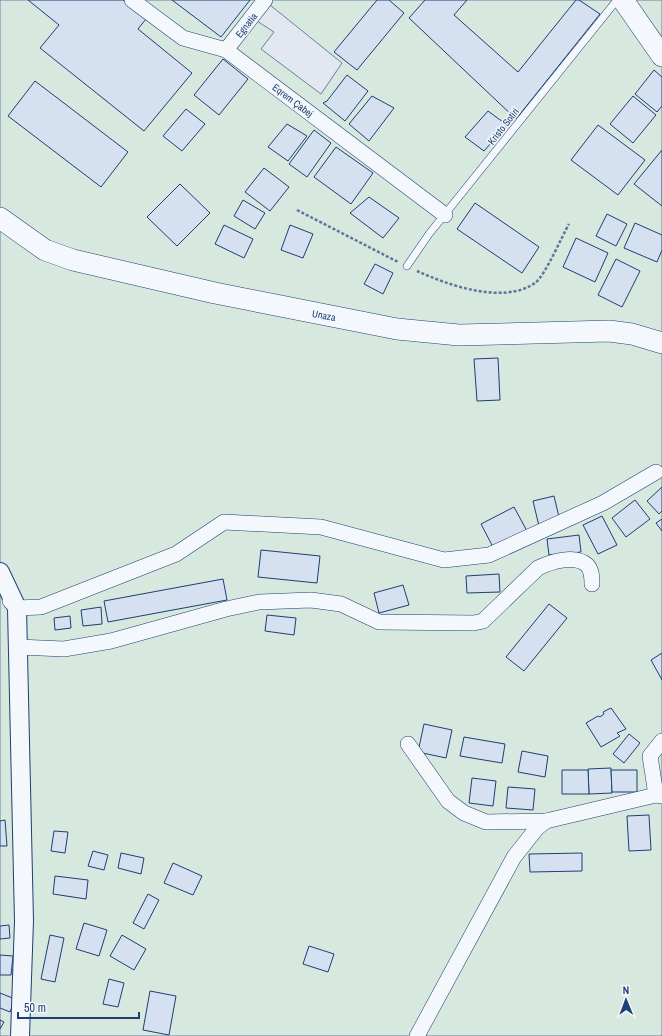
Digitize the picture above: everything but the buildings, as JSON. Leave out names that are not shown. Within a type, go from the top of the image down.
[{"type":"main road","points":[[624,0],[662,56]]},
{"type":"main road","name":"Unaza","points":[[0,218],[45,250],[73,260],[216,293],[332,317],[374,323],[397,329],[439,334],[609,331],[632,334],[662,343]]},
{"type":"street","name":"Eqrem Çabej","points":[[132,0],[183,38],[226,50],[445,215]]},
{"type":"street","name":"Egnatia","points":[[226,50],[265,0]]},
{"type":"street","points":[[0,592],[17,608],[41,607],[176,554],[224,522],[321,527],[444,560],[489,555],[603,503],[656,472]]},
{"type":"street","points":[[18,646],[64,649],[111,641],[259,602],[311,600],[341,604],[379,622],[474,623],[483,621],[538,568],[548,563],[562,560],[578,561],[587,565],[591,571],[592,584]]},
{"type":"street","points":[[0,572],[17,608],[24,920],[20,1036]]},
{"type":"street","points":[[408,744],[448,801],[464,813],[486,822],[546,821],[659,796],[650,756],[662,741]]},
{"type":"street","points":[[417,1036],[514,857],[537,828],[546,821]]},
{"type":"lane","name":"Kristo Sotiri","points":[[407,266],[429,234],[617,0]]},
{"type":"path","points":[[297,210],[432,278],[459,288],[485,293],[520,289],[536,282],[543,272],[568,224]]},
{"type":"shaded area","points":[[0,0],[662,0],[662,1036],[0,1036]]},
{"type":"shaded area","points":[[270,5],[342,63],[321,94],[261,49],[274,32],[257,21]]}]
